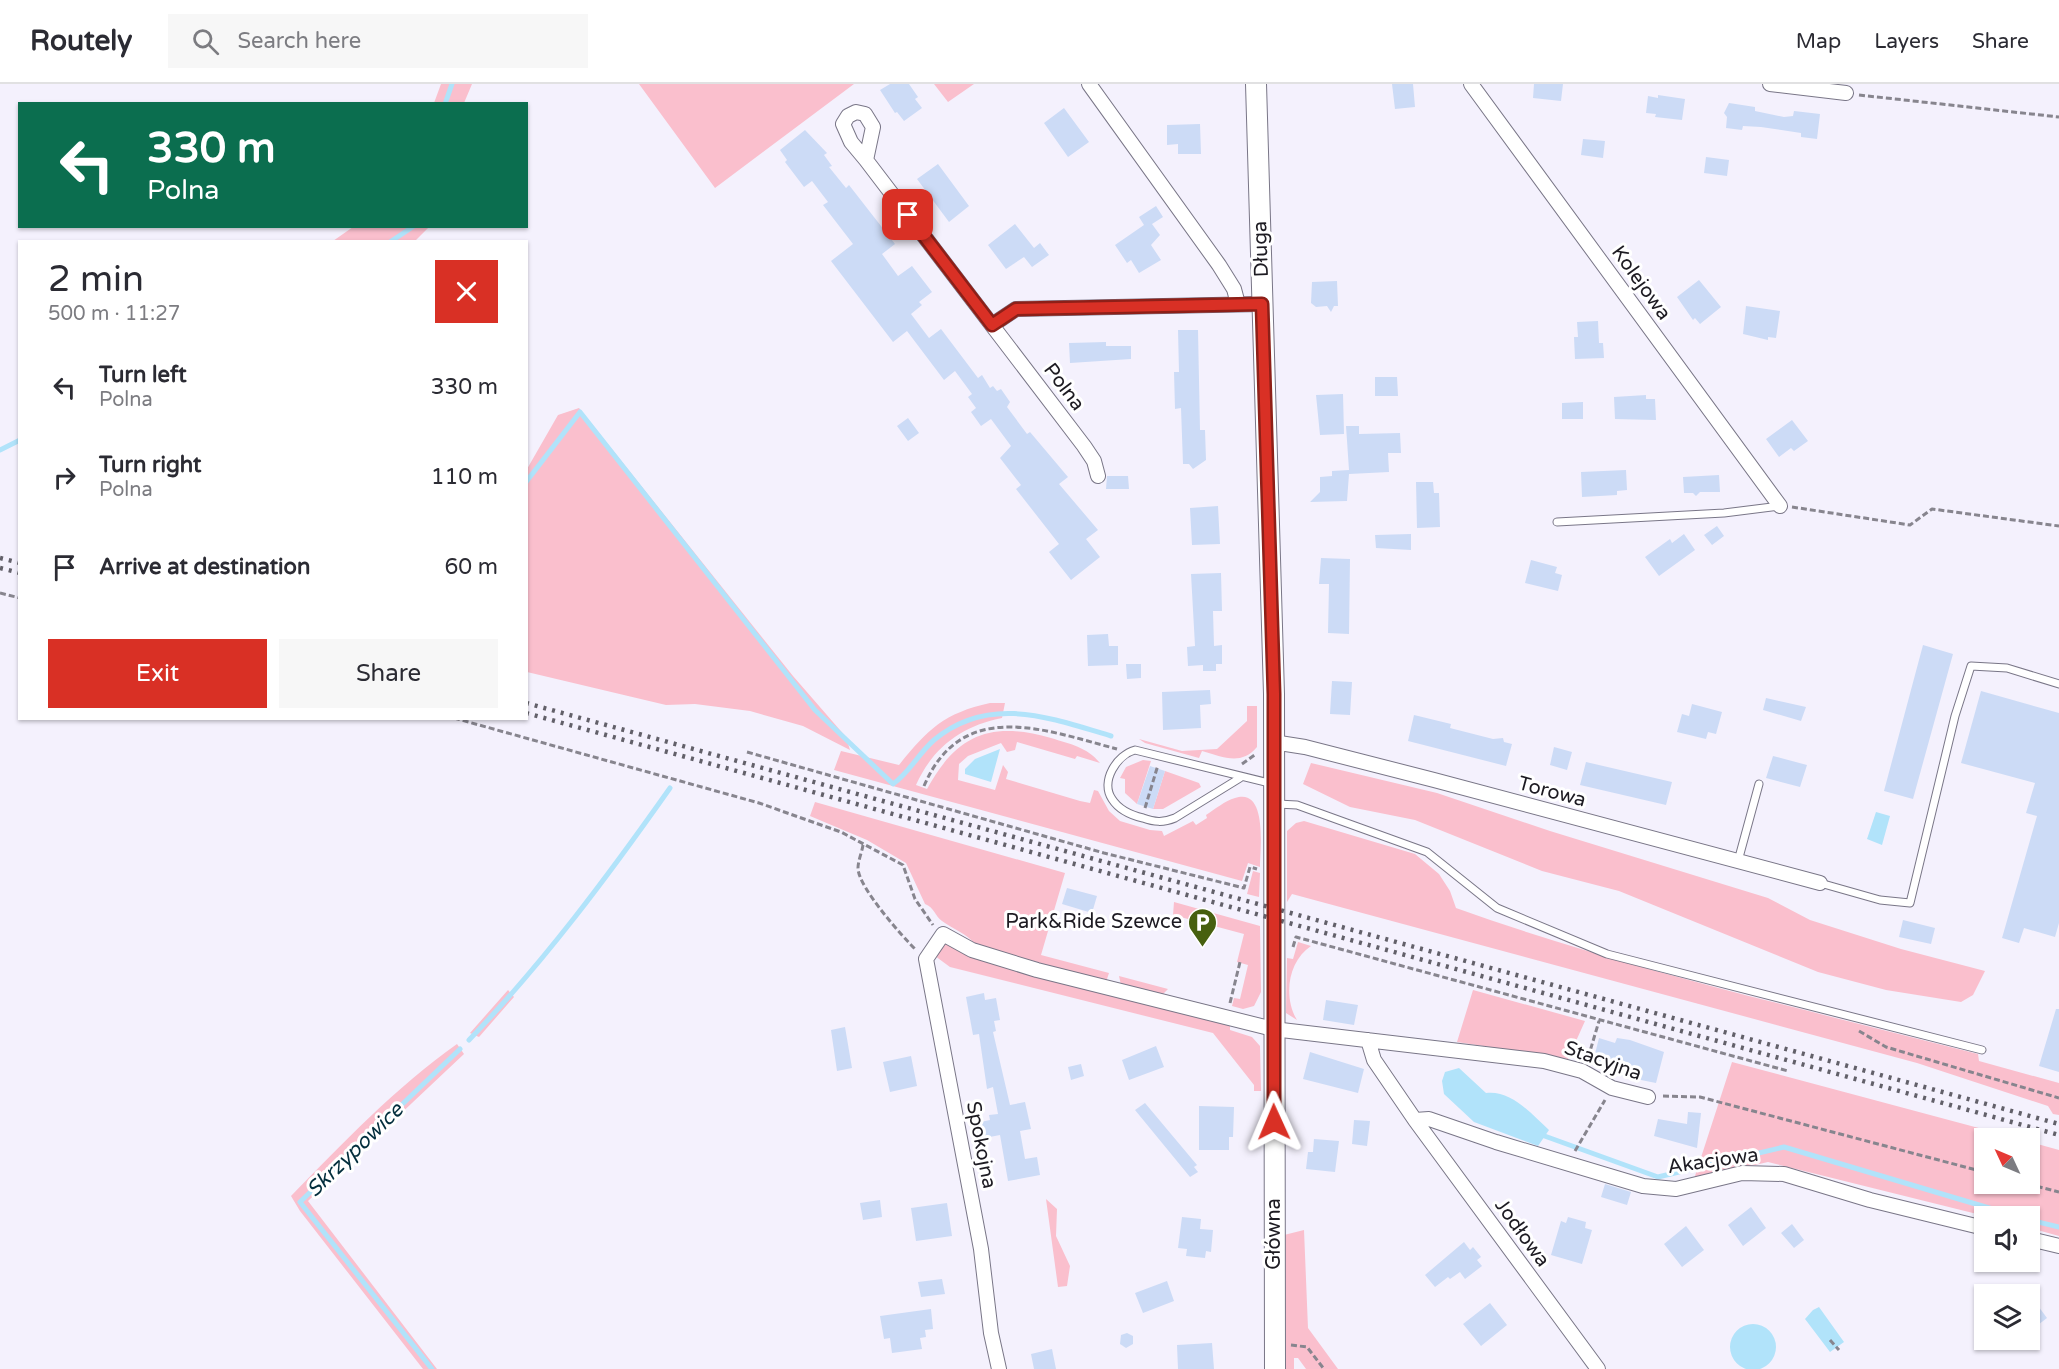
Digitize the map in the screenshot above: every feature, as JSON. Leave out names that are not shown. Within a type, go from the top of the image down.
[{"type":"street","points":[[1089,84],[1219,265],[1234,289],[1238,304]]},
{"type":"street","name":"Długa","points":[[1256,84],[1262,304],[1266,745],[1274,804],[1273,1098]]},
{"type":"street","name":"Kolejowa","points":[[1471,84],[1780,506]]},
{"type":"street","points":[[1770,84],[1846,93]]},
{"type":"street","name":"Polna","points":[[866,160],[1084,446],[1094,461],[1098,476]]},
{"type":"street","points":[[992,325],[1016,309],[1262,304]]},
{"type":"street","name":"Torowa","points":[[1266,745],[1305,747],[1820,883]]},
{"type":"street","points":[[926,959],[943,934]]},
{"type":"street","name":"Stacyjna","points":[[943,934],[972,950],[1037,969],[1273,1029],[1544,1061],[1582,1071],[1612,1088],[1648,1097]]},
{"type":"street","name":"Spokojna","points":[[926,959],[981,1249],[999,1369]]},
{"type":"street","name":"Jodłowa","points":[[1368,1040],[1374,1060],[1415,1120],[1598,1369]]},
{"type":"street","name":"Główna","points":[[1273,1098],[1275,1369]]},
{"type":"street","name":"Akacjowa","points":[[1415,1120],[1429,1119],[1496,1142],[1643,1186],[1676,1189],[1742,1173],[1784,1174],[1870,1200],[1974,1226]]},
{"type":"street","points":[[2040,1241],[2059,1245]]},
{"type":"lane","points":[[1557,522],[1724,513],[1780,506]]},
{"type":"lane","points":[[1820,883],[1881,900],[1910,903],[1954,716],[1971,666],[2007,668],[2059,684]]},
{"type":"lane","points":[[1240,778],[1170,820],[1156,822],[1121,809],[1110,795],[1112,769],[1127,752],[1134,750],[1240,778],[1273,784]]},
{"type":"lane","points":[[1738,861],[1759,784]]},
{"type":"lane","points":[[1274,804],[1297,805],[1427,852],[1497,908],[1607,954],[1982,1050]]},
{"type":"path","points":[[1846,93],[2059,117]]},
{"type":"path","points":[[1780,506],[1910,525],[1932,509],[2059,526]]},
{"type":"path","points":[[0,593],[18,598]]},
{"type":"path","points":[[461,720],[759,803],[841,832],[903,865],[915,899],[927,919],[943,934]]},
{"type":"path","points":[[924,786],[931,769],[956,742],[975,731],[995,726],[1012,725],[1056,733],[1127,752]]},
{"type":"path","points":[[1232,764],[1247,762],[1266,745]]},
{"type":"path","points":[[747,752],[1104,853],[1244,888],[1250,867],[1263,870]]},
{"type":"path","points":[[1142,818],[1161,756]]},
{"type":"path","points":[[1158,765],[1168,769]]},
{"type":"path","points":[[863,844],[858,870],[868,890],[897,932],[926,959]]},
{"type":"path","points":[[1291,956],[1296,937],[1788,1071]]},
{"type":"path","points":[[1229,1008],[1240,962]]},
{"type":"path","points":[[1845,1014],[1858,1031],[1886,1047],[2059,1098]]},
{"type":"path","points":[[1582,1071],[1599,1021]]},
{"type":"path","points":[[1578,1145],[1612,1088]]},
{"type":"path","name":"Stacyjna","points":[[1648,1097],[1700,1097],[1974,1169]]},
{"type":"path","points":[[2040,1187],[2059,1192]]},
{"type":"path","points":[[1830,1340],[1839,1350]]},
{"type":"path","points":[[1307,1347],[1324,1369]]},
{"type":"shaded area","points":[[441,84],[472,84],[464,102],[434,102]]},
{"type":"shaded area","points":[[639,84],[854,84],[715,188]]},
{"type":"shaded area","points":[[934,84],[974,84],[948,102]]},
{"type":"shaded area","points":[[352,228],[428,228],[416,240],[334,240]]},
{"type":"shaded area","points":[[579,408],[793,676],[846,737],[850,750],[803,726],[750,711],[695,704],[666,705],[528,672],[528,467],[558,415]]},
{"type":"shaded area","points":[[990,703],[1005,703],[1002,718],[974,726],[950,740],[931,760],[916,785],[927,789],[938,770],[951,755],[978,736],[1011,731],[1051,738],[1084,750],[1100,763],[1077,756],[1075,759],[1017,742],[1015,750],[1007,752],[1001,743],[968,756],[959,764],[958,780],[995,790],[1003,765],[1008,772],[1006,779],[1080,801],[1090,803],[1094,790],[1098,791],[1109,811],[1120,821],[1150,830],[1162,831],[1164,836],[1193,821],[1196,825],[1207,818],[1206,815],[1228,801],[1246,797],[1253,802],[1260,822],[1260,867],[1248,863],[1242,881],[834,770],[841,751],[899,765],[928,733],[948,718]]},
{"type":"shaded area","points":[[1247,706],[1257,706],[1257,747],[1245,756],[1231,758],[1202,751],[1199,758],[1145,743],[1139,739],[1182,751],[1217,749],[1247,721]]},
{"type":"shaded area","points":[[1143,760],[1151,761],[1137,804],[1125,793],[1125,779],[1120,778],[1126,767]]},
{"type":"shaded area","points":[[1311,763],[1437,793],[1550,831],[1768,898],[1810,920],[1901,949],[1985,971],[1973,995],[1961,1002],[1886,990],[1818,972],[1619,891],[1542,871],[1415,820],[1350,807],[1303,784]]},
{"type":"shaded area","points":[[1165,771],[1199,783],[1201,787],[1163,809],[1153,809]]},
{"type":"shaded area","points":[[815,802],[1065,873],[1041,955],[1109,973],[1106,982],[975,944],[964,934],[942,921],[925,904],[906,863],[867,840],[810,816]]},
{"type":"shaded area","points":[[1304,821],[1415,854],[1439,874],[1450,891],[1456,908],[1650,969],[1978,1054],[1979,1061],[2059,1083],[2059,1115],[2053,1114],[2048,1106],[1917,1063],[1292,894],[1287,902],[1287,831],[1296,823]]},
{"type":"shaded area","points":[[1253,871],[1260,873],[1259,897],[1247,894]]},
{"type":"shaded area","points":[[1174,902],[1260,926],[1261,992],[1254,1006],[1243,1009],[1232,1006],[1234,998],[1240,999],[1248,965],[1237,962],[1244,934],[1173,915]]},
{"type":"shaded area","points":[[944,941],[969,956],[1230,1026],[1230,1030],[1252,1037],[1260,1046],[1261,1091],[1254,1091],[1254,1085],[1213,1033],[950,967],[935,956]]},
{"type":"shaded area","points":[[1298,942],[1311,946],[1297,961],[1290,980],[1290,1001],[1297,1020],[1286,1013],[1287,958],[1293,959]]},
{"type":"shaded area","points":[[1119,976],[1168,989],[1162,995],[1121,985]]},
{"type":"shaded area","points":[[508,990],[514,997],[479,1037],[470,1033]]},
{"type":"shaded area","points":[[1473,990],[1585,1021],[1568,1059],[1457,1042]]},
{"type":"shaded area","points":[[457,1044],[464,1054],[308,1201],[437,1369],[423,1369],[300,1211],[291,1196],[391,1097]]},
{"type":"shaded area","points":[[1732,1062],[1979,1128],[1974,1128],[1974,1194],[2040,1194],[2040,1145],[2059,1150],[2059,1236],[2040,1231],[2040,1206],[1974,1206],[1974,1213],[1768,1162],[1694,1179]]},
{"type":"shaded area","points":[[1046,1199],[1057,1209],[1056,1236],[1070,1266],[1067,1286],[1058,1287]]},
{"type":"shaded area","points":[[1304,1230],[1308,1328],[1338,1369],[1306,1369],[1298,1358],[1294,1358],[1294,1369],[1286,1369],[1284,1235]]},
{"type":"water","points":[[1000,749],[991,782],[965,774],[965,769],[975,759]]},
{"type":"water","points":[[1876,812],[1890,816],[1882,845],[1867,839]]},
{"type":"water","points":[[1459,1068],[1486,1093],[1504,1095],[1513,1099],[1549,1130],[1538,1146],[1474,1122],[1444,1094],[1442,1081],[1445,1072]]},
{"type":"water","points":[[1819,1307],[1844,1342],[1830,1352],[1805,1319]]},
{"type":"water","points":[[1753,1324],[1769,1331],[1776,1347],[1769,1363],[1753,1370],[1737,1363],[1730,1347],[1737,1331]]},
{"type":"building","points":[[890,84],[909,84],[918,97],[915,99],[922,108],[904,121],[897,112],[895,113],[880,90]]},
{"type":"building","points":[[1392,84],[1413,84],[1415,107],[1395,109]]},
{"type":"building","points":[[1534,84],[1563,84],[1561,101],[1533,98]]},
{"type":"building","points":[[1658,95],[1685,99],[1682,120],[1655,117],[1656,114],[1646,113],[1648,96],[1658,98]]},
{"type":"building","points":[[1729,103],[1755,107],[1755,111],[1784,117],[1793,116],[1794,111],[1820,114],[1817,139],[1801,137],[1801,133],[1761,127],[1743,126],[1742,130],[1726,128],[1727,117],[1724,113]]},
{"type":"building","points":[[1064,108],[1089,142],[1068,157],[1044,123]]},
{"type":"building","points":[[1200,124],[1201,154],[1178,154],[1178,144],[1167,145],[1167,125]]},
{"type":"building","points":[[805,130],[827,153],[824,155],[832,166],[829,167],[846,188],[849,185],[895,244],[882,254],[898,276],[912,266],[932,292],[919,302],[922,305],[911,314],[929,338],[941,329],[978,378],[982,375],[990,388],[993,386],[997,391],[1001,389],[1010,402],[1007,407],[1027,434],[1030,432],[1068,477],[1059,484],[1098,530],[1086,539],[1100,557],[1071,580],[1049,552],[1059,544],[1016,489],[1021,485],[1000,458],[1011,446],[991,419],[981,426],[971,412],[976,408],[968,397],[972,394],[955,371],[944,380],[907,331],[893,342],[831,261],[853,244],[823,205],[828,202],[812,181],[804,187],[785,162],[787,160],[780,150]]},
{"type":"building","points":[[1583,139],[1605,141],[1603,158],[1581,155]]},
{"type":"building","points":[[1706,157],[1729,160],[1727,176],[1704,173]]},
{"type":"building","points":[[938,164],[969,206],[949,222],[917,179]]},
{"type":"building","points":[[1156,206],[1163,217],[1152,224],[1160,235],[1151,245],[1161,260],[1139,273],[1131,260],[1127,263],[1115,245],[1144,225],[1139,217]]},
{"type":"building","points":[[1015,224],[1034,248],[1040,243],[1049,255],[1032,267],[1024,257],[1006,269],[988,245]]},
{"type":"building","points":[[1699,280],[1721,307],[1700,324],[1695,318],[1693,320],[1677,297]]},
{"type":"building","points":[[1337,281],[1338,306],[1334,306],[1331,312],[1327,306],[1316,307],[1311,303],[1312,282]]},
{"type":"building","points":[[1746,306],[1780,311],[1776,338],[1768,337],[1768,340],[1743,334]]},
{"type":"building","points":[[1598,321],[1599,343],[1603,343],[1604,358],[1575,359],[1574,337],[1578,337],[1577,322]]},
{"type":"building","points":[[1178,330],[1198,330],[1200,430],[1205,430],[1206,460],[1193,469],[1189,464],[1183,464],[1181,408],[1175,409],[1174,372],[1179,372]]},
{"type":"building","points":[[1106,342],[1106,346],[1131,346],[1131,359],[1070,363],[1069,343]]},
{"type":"building","points":[[1375,377],[1397,377],[1398,396],[1375,396]]},
{"type":"building","points":[[1343,394],[1344,434],[1320,435],[1316,395]]},
{"type":"building","points":[[1646,395],[1646,399],[1655,399],[1656,420],[1615,419],[1614,397]]},
{"type":"building","points":[[1583,402],[1583,419],[1562,419],[1562,403]]},
{"type":"building","points":[[908,418],[919,433],[908,441],[897,426]]},
{"type":"building","points":[[1792,420],[1808,441],[1794,451],[1791,448],[1779,457],[1766,439]]},
{"type":"building","points":[[1346,426],[1359,426],[1359,434],[1400,433],[1401,453],[1388,453],[1389,472],[1349,474],[1347,501],[1310,502],[1320,492],[1320,477],[1332,476],[1332,471],[1349,470]]},
{"type":"building","points":[[1626,470],[1627,490],[1617,491],[1617,495],[1582,497],[1581,472]]},
{"type":"building","points":[[1719,475],[1720,492],[1700,492],[1696,496],[1693,493],[1684,493],[1683,477]]},
{"type":"building","points":[[1107,476],[1128,476],[1129,489],[1106,489]]},
{"type":"building","points":[[1416,482],[1433,482],[1434,493],[1439,493],[1440,527],[1417,528]]},
{"type":"building","points":[[1218,506],[1220,544],[1192,545],[1190,508]]},
{"type":"building","points":[[1717,526],[1724,536],[1712,545],[1704,535]]},
{"type":"building","points":[[1411,534],[1411,550],[1376,548],[1375,535]]},
{"type":"building","points":[[1684,534],[1695,550],[1659,576],[1645,557],[1670,539],[1672,543]]},
{"type":"building","points":[[1321,558],[1350,559],[1349,634],[1328,633],[1329,584],[1319,584]]},
{"type":"building","points":[[1531,560],[1557,567],[1555,573],[1562,575],[1558,591],[1525,583]]},
{"type":"building","points":[[1221,573],[1222,611],[1213,611],[1214,646],[1222,645],[1222,664],[1216,664],[1216,671],[1203,671],[1203,665],[1188,666],[1187,647],[1195,646],[1191,574]]},
{"type":"building","points":[[1108,634],[1109,646],[1118,646],[1118,665],[1088,666],[1087,635]]},
{"type":"building","points":[[1923,645],[1953,654],[1913,799],[1884,791]]},
{"type":"building","points":[[1126,664],[1141,664],[1141,678],[1127,679]]},
{"type":"building","points":[[1332,681],[1352,682],[1350,715],[1330,714]]},
{"type":"building","points":[[1210,690],[1211,704],[1200,705],[1201,728],[1163,730],[1162,692]]},
{"type":"building","points":[[1981,691],[2059,713],[2059,923],[2055,937],[2024,928],[2019,943],[2002,938],[2037,816],[2026,813],[2035,783],[1961,763]]},
{"type":"building","points":[[1766,698],[1806,707],[1801,721],[1763,710]]},
{"type":"building","points":[[1692,704],[1722,712],[1716,734],[1708,732],[1706,739],[1677,732],[1682,714],[1689,716]]},
{"type":"building","points":[[1414,715],[1451,724],[1450,728],[1493,739],[1503,738],[1504,742],[1512,744],[1506,766],[1408,741]]},
{"type":"building","points":[[1554,747],[1572,752],[1567,770],[1550,765]]},
{"type":"building","points":[[1773,756],[1807,765],[1800,787],[1766,778]]},
{"type":"building","points":[[1586,762],[1672,782],[1666,805],[1580,785]]},
{"type":"building","points":[[1150,766],[1165,771],[1153,809],[1137,804]]},
{"type":"building","points":[[1067,888],[1097,896],[1092,913],[1062,904]]},
{"type":"building","points":[[1903,920],[1935,928],[1931,944],[1899,937]]},
{"type":"building","points":[[984,993],[985,1000],[996,998],[1000,1020],[994,1021],[996,1031],[993,1032],[1010,1105],[1025,1102],[1031,1129],[1020,1131],[1025,1159],[1037,1157],[1040,1175],[1008,1181],[1000,1135],[974,1140],[971,1124],[990,1120],[989,1115],[998,1114],[993,1087],[987,1089],[979,1034],[973,1035],[966,997]]},
{"type":"building","points":[[1326,1000],[1358,1005],[1354,1025],[1323,1020]]},
{"type":"building","points":[[2056,1009],[2059,1009],[2059,1072],[2039,1066]]},
{"type":"building","points":[[845,1027],[852,1068],[837,1071],[831,1030]]},
{"type":"building","points":[[1599,1038],[1615,1043],[1617,1038],[1630,1040],[1664,1052],[1656,1083],[1621,1076],[1621,1074],[1608,1070],[1609,1066],[1593,1062]]},
{"type":"building","points":[[1156,1046],[1164,1067],[1129,1080],[1122,1060]]},
{"type":"building","points":[[1310,1052],[1364,1069],[1358,1093],[1303,1079]]},
{"type":"building","points":[[911,1056],[917,1086],[890,1092],[883,1062]]},
{"type":"building","points":[[1081,1064],[1084,1076],[1071,1080],[1068,1067]]},
{"type":"building","points":[[1145,1103],[1197,1165],[1194,1167],[1198,1172],[1190,1177],[1135,1110]]},
{"type":"building","points":[[1199,1106],[1234,1107],[1233,1137],[1229,1137],[1229,1150],[1199,1150]]},
{"type":"building","points":[[1688,1112],[1701,1113],[1697,1148],[1654,1136],[1658,1119],[1687,1124]]},
{"type":"building","points":[[1354,1120],[1370,1121],[1367,1146],[1352,1144]]},
{"type":"building","points":[[1314,1139],[1339,1141],[1335,1172],[1306,1169],[1308,1152],[1313,1152]]},
{"type":"building","points":[[1605,1184],[1631,1192],[1627,1205],[1601,1197]]},
{"type":"building","points":[[880,1200],[882,1217],[863,1220],[860,1203]]},
{"type":"building","points":[[947,1203],[952,1236],[916,1241],[911,1208]]},
{"type":"building","points":[[1751,1207],[1766,1228],[1743,1246],[1728,1225]]},
{"type":"building","points":[[1182,1217],[1201,1219],[1200,1229],[1213,1230],[1211,1252],[1206,1251],[1205,1258],[1186,1256],[1187,1249],[1178,1248]]},
{"type":"building","points":[[1568,1217],[1586,1222],[1585,1228],[1592,1230],[1582,1264],[1551,1255],[1561,1221],[1566,1223]]},
{"type":"building","points":[[1792,1224],[1804,1240],[1794,1248],[1781,1233]]},
{"type":"building","points":[[1686,1226],[1704,1250],[1682,1267],[1664,1244]]},
{"type":"building","points":[[1464,1242],[1470,1250],[1473,1247],[1481,1257],[1477,1260],[1482,1266],[1465,1279],[1460,1272],[1450,1279],[1448,1277],[1435,1287],[1425,1275]]},
{"type":"building","points":[[942,1279],[945,1294],[921,1297],[918,1282]]},
{"type":"building","points":[[1167,1281],[1174,1301],[1143,1313],[1135,1293]]},
{"type":"building","points":[[1490,1303],[1507,1325],[1481,1346],[1463,1324]]},
{"type":"building","points":[[931,1309],[933,1329],[925,1330],[926,1337],[920,1338],[922,1349],[892,1353],[890,1338],[884,1339],[880,1316]]},
{"type":"building","points":[[2040,1309],[2047,1318],[2040,1323]]},
{"type":"building","points":[[1127,1333],[1133,1336],[1133,1344],[1126,1348],[1120,1344],[1121,1335]]},
{"type":"building","points":[[1212,1343],[1214,1369],[1178,1369],[1177,1345]]},
{"type":"building","points":[[1052,1349],[1056,1369],[1034,1369],[1031,1354]]},
{"type":"waterway","points":[[446,102],[452,84]]},
{"type":"waterway","points":[[393,240],[411,228]]},
{"type":"waterway","points":[[528,479],[580,412],[815,710],[893,784],[934,740],[955,726],[976,717],[998,714],[1043,717],[1111,736]]},
{"type":"waterway","points":[[0,450],[18,441]]},
{"type":"waterway","name":"Skrzypowice","points":[[469,1040],[574,918],[670,788]]},
{"type":"waterway","name":"Skrzypowice","points":[[432,1369],[300,1202],[460,1049]]},
{"type":"waterway","points":[[1539,1134],[1658,1177],[1784,1147],[1982,1206]]},
{"type":"waterway","points":[[2040,1222],[2059,1227]]},
{"type":"railway","points":[[0,558],[18,562]]},
{"type":"railway","points":[[0,568],[18,572]]},
{"type":"railway","points":[[528,704],[2059,1124]]},
{"type":"railway","points":[[528,714],[2059,1135]]},
{"type":"place","name":"Park&Ride Szewce","points":[[1203,948]]},
{"type":"route","points":[[908,215],[992,325],[1016,309],[1262,304],[1274,694],[1274,1122]]}]
